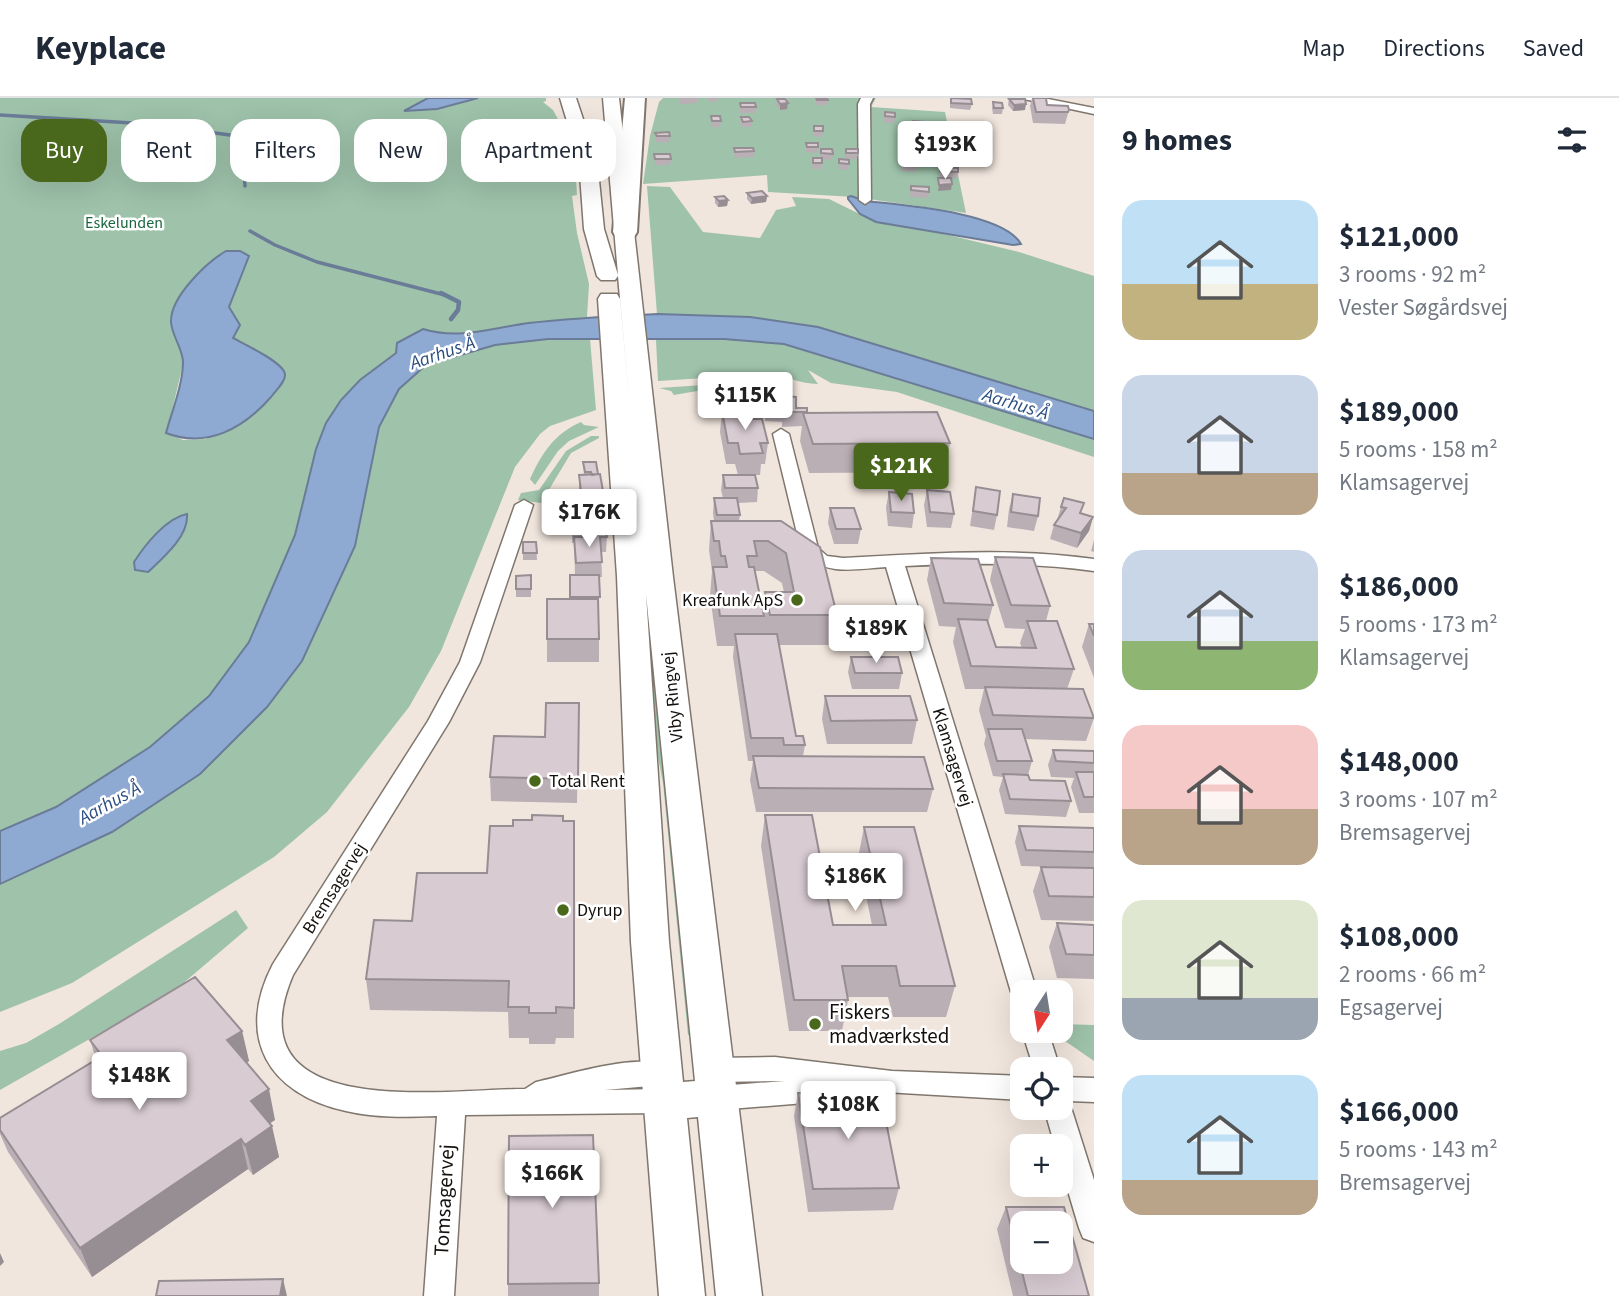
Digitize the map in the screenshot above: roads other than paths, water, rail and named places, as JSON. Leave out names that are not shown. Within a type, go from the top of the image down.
[{"type":"highway","points":[[625,232],[635,98]]},
{"type":"main road","name":"Viby Ringvej","points":[[603,99],[625,232],[623,327],[631,576],[649,928],[682,1296]]},
{"type":"main road","name":"Viby Ringvej","points":[[603,99],[608,276],[623,327],[716,1084],[739,1296]]},
{"type":"main road","points":[[569,100],[589,161],[594,229],[608,276]]},
{"type":"main road","points":[[662,1087],[716,1084]]},
{"type":"street","points":[[865,200],[864,104],[867,98]]},
{"type":"street","points":[[1026,98],[1094,111]]},
{"type":"street","points":[[781,434],[809,550],[821,561],[843,564],[969,557],[1059,560],[1094,565]]},
{"type":"street","name":"Bremsagervej","points":[[524,505],[470,662],[438,722],[282,971],[267,1023],[272,1044],[282,1065],[299,1080],[320,1092],[344,1100],[369,1103],[453,1104],[504,1101],[601,1104],[662,1087]]},
{"type":"street","name":"Klamsagervej","points":[[894,561],[1020,980]]},
{"type":"street","points":[[716,1084],[892,1083],[1010,1088]]},
{"type":"street","points":[[1073,1089],[1094,1090]]},
{"type":"street","name":"Tomsagervej","points":[[439,1296],[448,1134],[453,1104]]},
{"type":"street","points":[[1062,1120],[1094,1228]]},
{"type":"water","points":[[428,98],[478,98],[437,109],[404,111]]},
{"type":"water","points":[[851,196],[865,201],[973,217],[1011,233],[1021,244],[1013,245],[876,222],[860,214],[848,199]]},
{"type":"water","points":[[226,251],[240,251],[249,256],[229,307],[240,325],[233,338],[278,364],[285,377],[260,408],[224,433],[196,438],[166,433],[179,390],[183,364],[172,328],[172,312],[191,281]]},
{"type":"water","name":"Aarhus Å","points":[[657,314],[750,317],[818,327],[1094,411],[1094,439],[784,344],[724,339],[548,339],[495,345],[426,365],[399,389],[379,427],[355,546],[302,661],[267,707],[200,774],[112,832],[0,884],[0,831],[56,807],[150,747],[209,696],[249,642],[295,535],[316,449],[326,423],[341,400],[360,380],[396,353],[397,343],[423,329],[463,333],[545,321]]},
{"type":"water","points":[[187,514],[184,530],[167,553],[148,572],[135,570],[134,562],[157,533],[171,521]]},
{"type":"waterway","points":[[0,115],[149,124],[230,135]]},
{"type":"waterway","points":[[245,182],[245,186]]},
{"type":"waterway","points":[[250,231],[275,245],[317,262],[445,295]]},
{"type":"waterway","points":[[441,293],[445,295]]},
{"type":"waterway","points":[[445,295],[459,302],[458,310],[451,319]]},
{"type":"place","name":"Kreafunk ApS","points":[[797,600]]},
{"type":"place","name":"Total Rent","points":[[535,781]]},
{"type":"place","name":"Dyrup","points":[[563,910]]},
{"type":"place","name":"Fiskers madværksted","points":[[815,1024]]},
{"type":"park label","name":"Eskelunden","points":[[124,222]]}]
